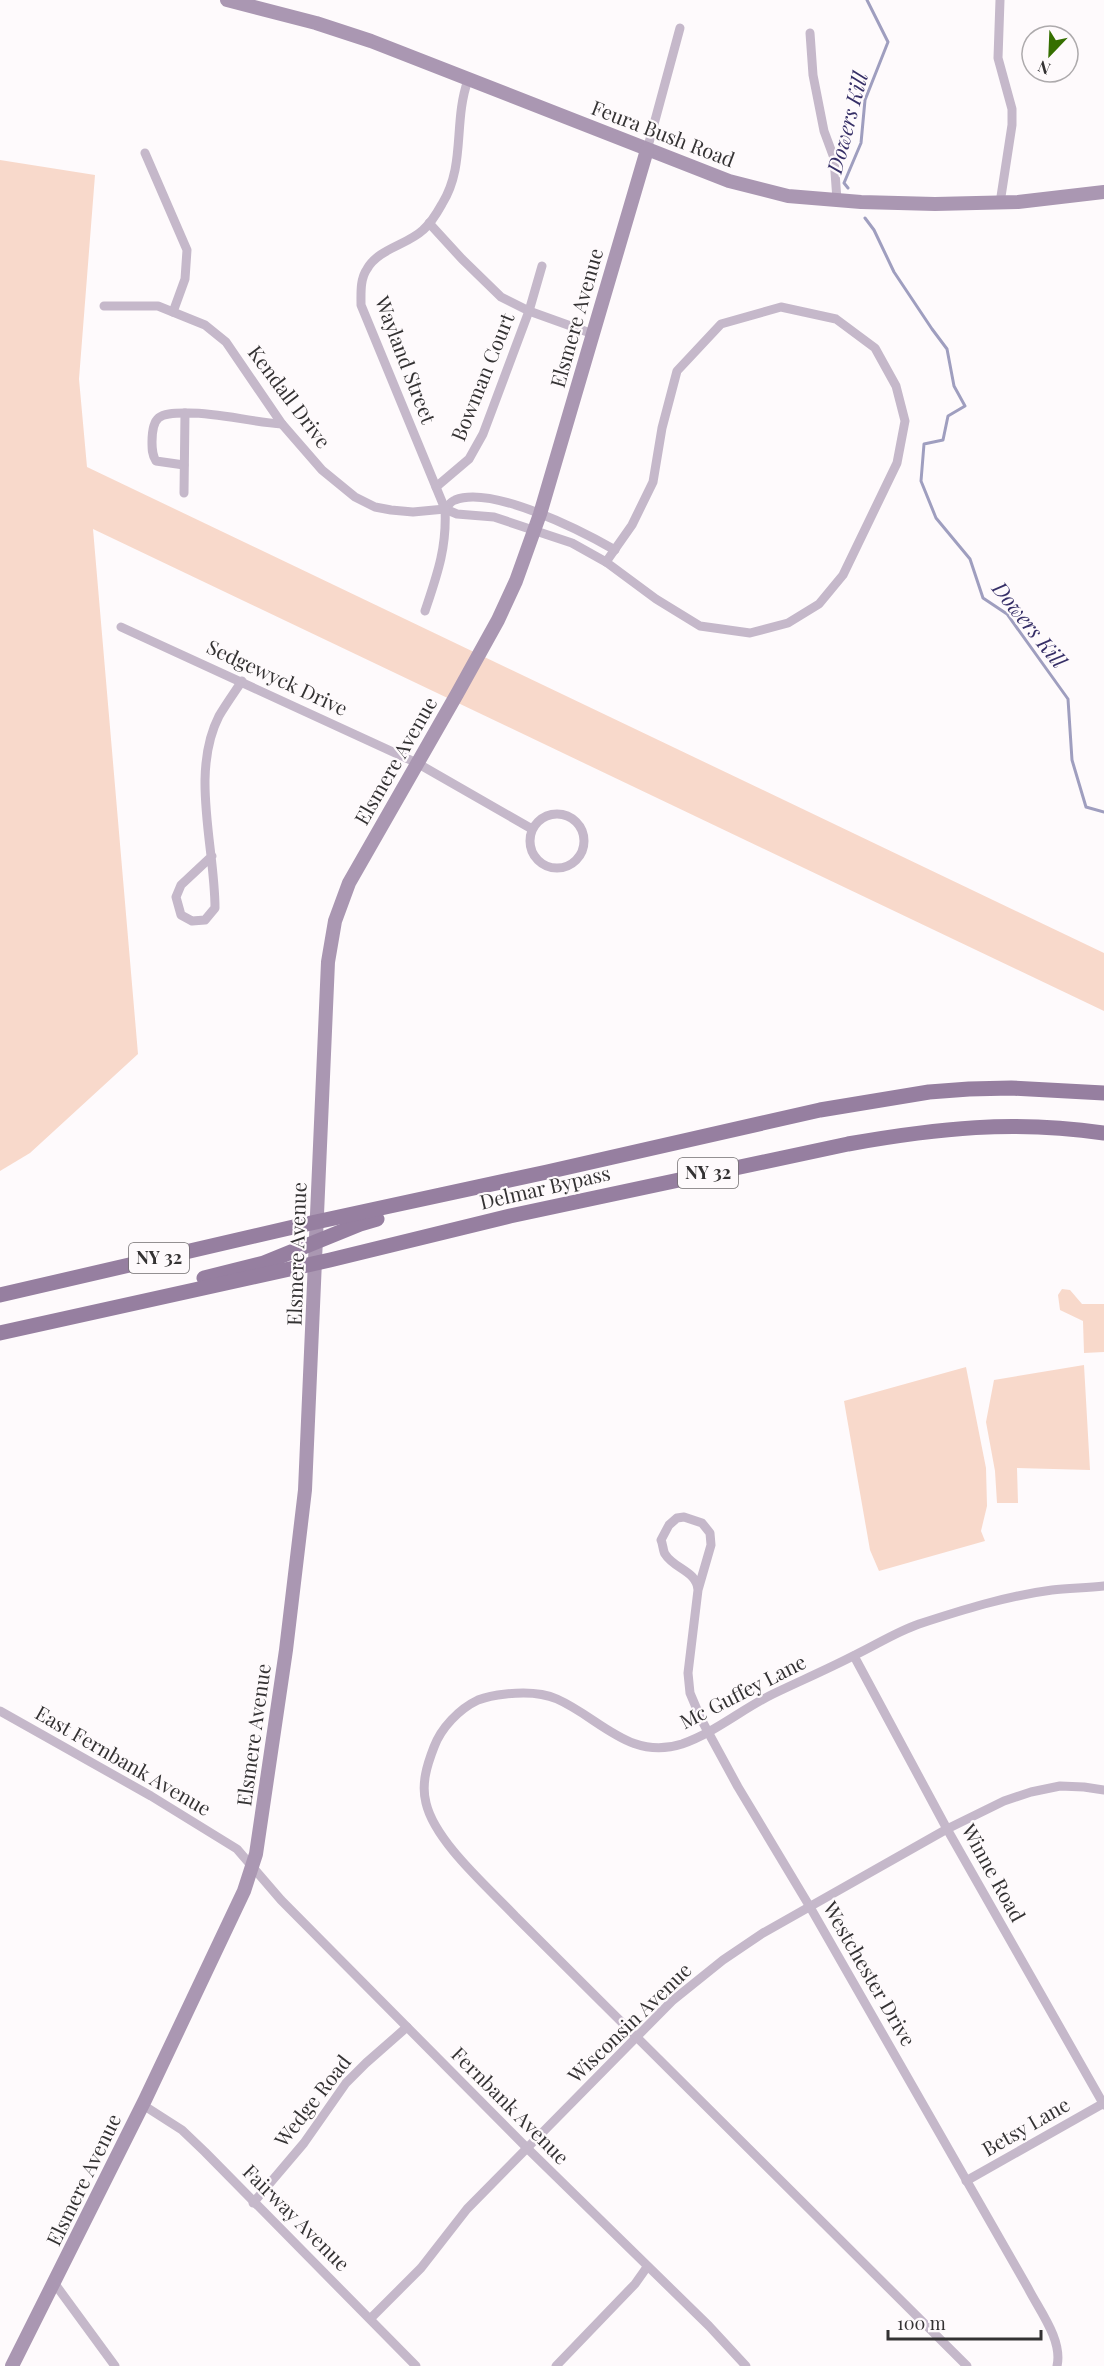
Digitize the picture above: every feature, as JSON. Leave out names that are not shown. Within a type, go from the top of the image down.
[{"type":"main road","name":"Feura Bush Road","points":[[227,0],[316,23],[371,41],[729,181],[778,194],[837,200],[935,204],[999,202],[1104,192]]},
{"type":"main road","name":"Elsmere Avenue","points":[[12,2366],[143,2105],[234,1912],[252,1868],[261,1829],[305,1490],[318,1222],[327,963],[335,921],[349,883],[498,620],[516,581],[540,514],[647,150]]},
{"type":"main road","name":"Delmar Bypass","points":[[0,1295],[820,1110],[928,1092],[1011,1088],[1104,1093]]},
{"type":"main road","name":"Delmar Bypass","points":[[0,1333],[316,1263],[510,1216],[825,1148],[894,1136],[984,1126],[1066,1127],[1104,1133]]},
{"type":"main road","points":[[119,1306],[206,1278],[264,1263],[360,1224],[531,1176]]},
{"type":"street","points":[[999,202],[1012,126],[1012,109],[999,58],[1000,0]]},
{"type":"street","points":[[647,150],[680,28]]},
{"type":"street","points":[[810,33],[813,75],[824,131],[837,174],[837,200]]},
{"type":"street","name":"Wayland Street","points":[[445,509],[361,305],[361,285],[367,268],[384,254],[423,230],[442,205],[454,182],[459,158],[460,110],[468,80]]},
{"type":"street","points":[[145,153],[187,250],[185,279],[173,312]]},
{"type":"street","points":[[429,223],[501,297],[529,311],[593,334]]},
{"type":"street","name":"Bowman Court","points":[[436,487],[469,459],[483,434],[529,311],[542,266]]},
{"type":"street","name":"Kendall Drive","points":[[104,306],[158,306],[205,325],[226,342],[282,424],[322,470],[355,497],[375,507],[413,512],[445,509],[457,514],[494,517],[535,530],[572,543],[606,562],[656,599],[700,626],[750,633],[789,622],[819,604],[843,575],[897,462],[905,422],[896,386],[875,348],[836,319],[781,307],[721,324],[677,371],[662,428],[652,482],[632,525],[606,562]]},
{"type":"street","points":[[184,493],[185,412]]},
{"type":"street","points":[[184,465],[156,461],[152,454],[154,422],[160,416],[185,412],[212,413],[282,424]]},
{"type":"street","name":"Kendall Drive","points":[[445,509],[453,500],[486,498],[580,529],[615,550]]},
{"type":"street","points":[[425,611],[442,560],[446,531],[445,509]]},
{"type":"street","name":"Sedgewyck Drive","points":[[121,627],[417,763],[532,829]]},
{"type":"street","points":[[212,856],[181,885],[176,897],[181,915],[192,921],[206,921],[215,908],[212,856],[205,801],[205,773],[209,744],[219,717],[242,681]]},
{"type":"street","points":[[554,814],[572,818],[583,832],[583,850],[572,864],[555,868],[547,866],[539,861],[530,846],[532,829],[545,816],[554,814]]},
{"type":"street","name":"Westchester Drive","points":[[698,1590],[711,1545],[710,1533],[702,1523],[684,1517],[677,1518],[669,1525],[661,1540],[666,1555],[698,1583],[688,1673],[690,1693],[738,1787],[810,1906],[1028,2288],[1051,2332],[1058,2353],[1057,2366]]},
{"type":"street","name":"Mc Guffey Lane","points":[[638,2036],[516,1917],[441,1835],[433,1821],[426,1802],[424,1782],[428,1762],[436,1742],[447,1725],[461,1711],[479,1700],[524,1692],[558,1700],[619,1739],[650,1748],[679,1745],[709,1733],[770,1695],[920,1624],[966,1608],[1053,1590],[1104,1586]]},
{"type":"street","name":"Winne Road","points":[[854,1656],[948,1829],[1104,2104]]},
{"type":"street","name":"East Fernbank Avenue","points":[[0,1711],[222,1839],[237,1850],[252,1868]]},
{"type":"street","name":"Wisconsin Avenue","points":[[371,2319],[421,2268],[467,2209],[672,2001],[723,1960],[763,1933],[810,1906],[948,1829],[1004,1801],[1060,1786],[1104,1790]]},
{"type":"street","name":"Fernbank Avenue","points":[[252,1868],[281,1900],[528,2149],[709,2326],[746,2366]]},
{"type":"street","name":"Wedge Road","points":[[253,2203],[304,2143],[346,2083],[407,2027]]},
{"type":"street","points":[[638,2036],[967,2366]]},
{"type":"street","name":"Betsy Lane","points":[[966,2181],[1104,2104]]},
{"type":"street","name":"Fairway Avenue","points":[[143,2105],[182,2130],[416,2366]]},
{"type":"street","points":[[556,2366],[635,2284],[647,2267]]},
{"type":"street","points":[[55,2284],[115,2366]]},
{"type":"shaded area","points":[[0,160],[95,175],[79,379],[87,467],[1104,953],[1104,1011],[93,529],[138,1054],[30,1153],[0,1171]]},
{"type":"shaded area","points":[[1062,1289],[1070,1290],[1082,1304],[1104,1304],[1104,1352],[1084,1353],[1083,1321],[1060,1310],[1058,1295]]},
{"type":"shaded area","points":[[1084,1365],[1090,1470],[1017,1468],[1018,1503],[997,1503],[995,1471],[986,1422],[994,1380]]},
{"type":"shaded area","points":[[966,1367],[986,1468],[987,1506],[981,1531],[985,1541],[879,1571],[870,1550],[844,1401]]},
{"type":"waterway","name":"Dowers Kill","points":[[848,188],[844,183],[861,143],[865,100],[888,42],[867,0]]},
{"type":"waterway","name":"Dowers Kill","points":[[865,218],[874,230],[894,272],[947,349],[954,386],[965,406],[948,416],[943,440],[924,444],[921,481],[936,518],[970,559],[983,598],[1007,614],[1068,699],[1072,760],[1086,807],[1104,812]]}]
